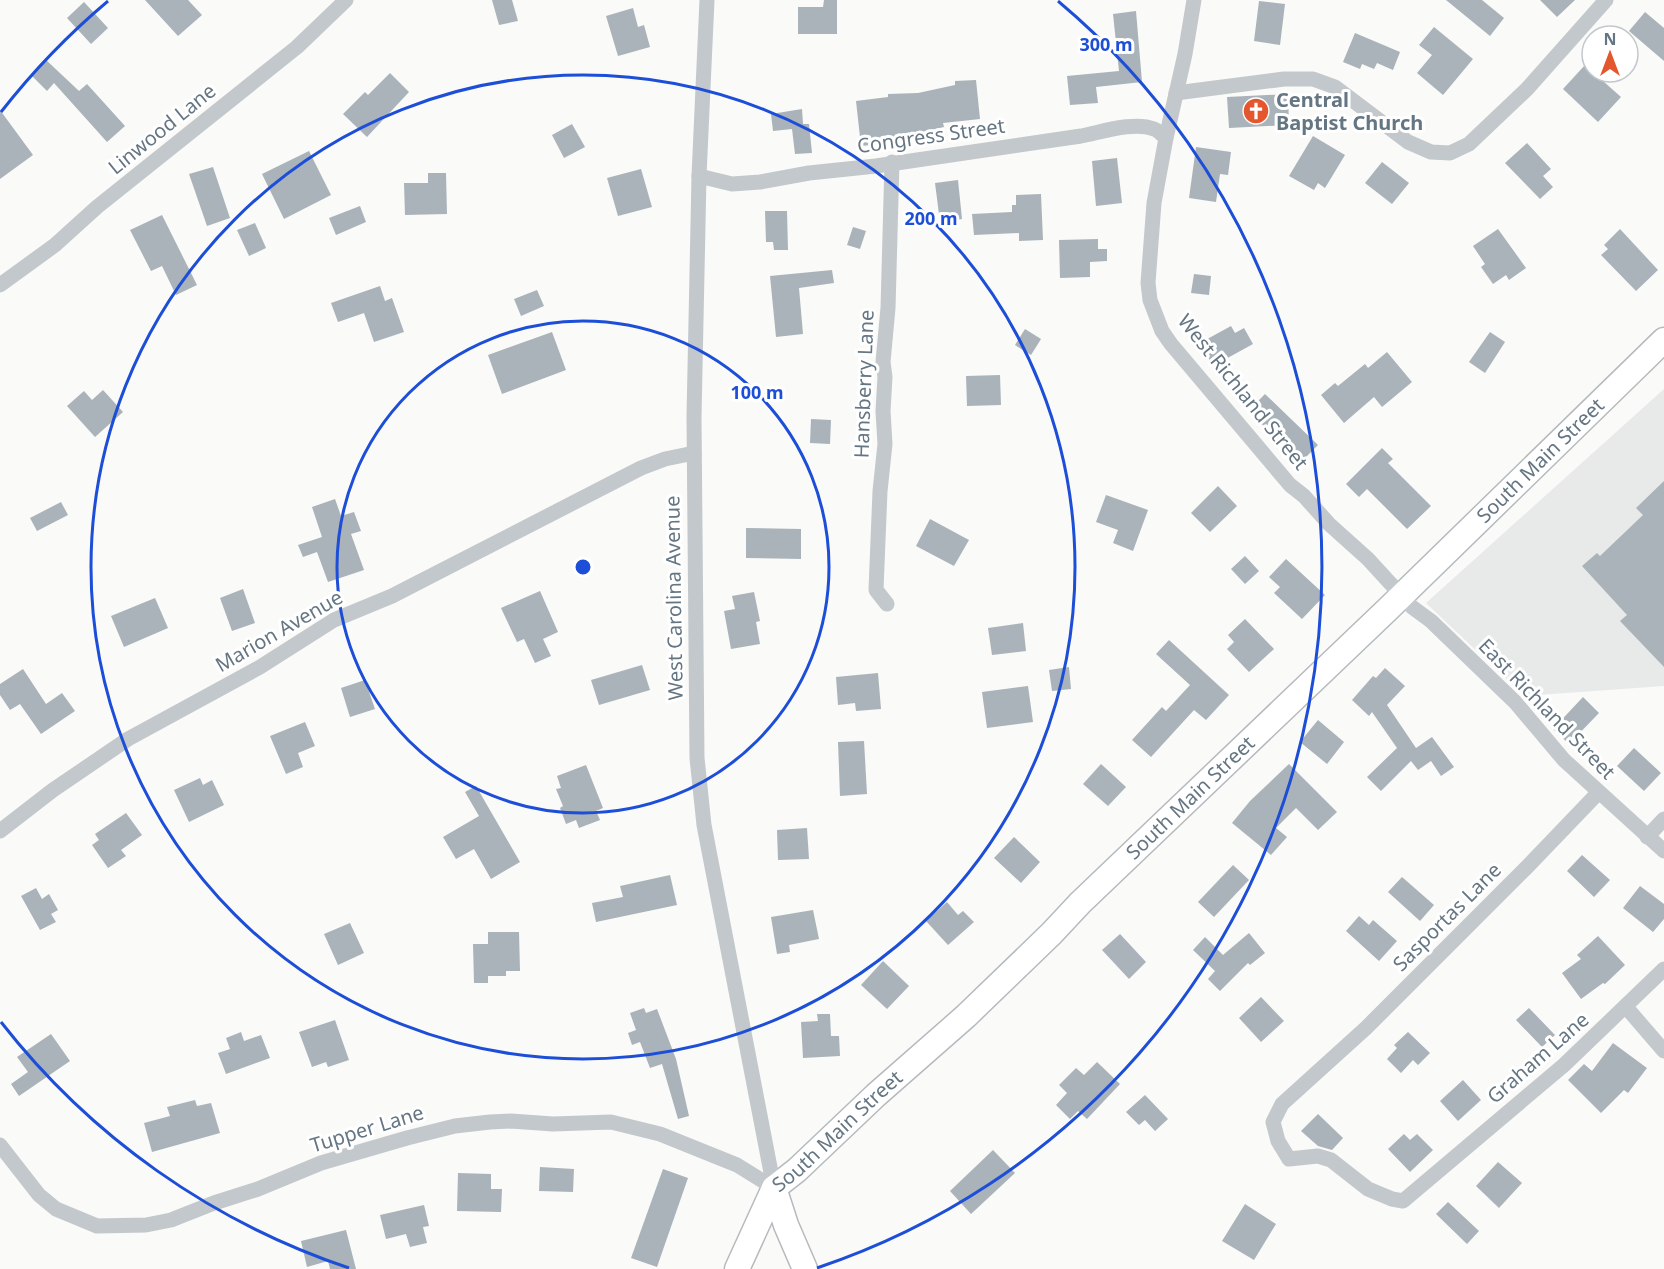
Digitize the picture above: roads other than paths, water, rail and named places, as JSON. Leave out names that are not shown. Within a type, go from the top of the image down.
[{"type":"main road","name":"South Main Street","points":[[736,1269],[774,1188],[797,1170],[876,1095],[966,1017],[1080,903],[1197,793],[1664,340]]},
{"type":"main road","points":[[774,1188],[786,1225],[805,1269]]},
{"type":"street","name":"Linwood Lane","points":[[0,285],[55,245],[97,207],[297,47],[346,0]]},
{"type":"street","name":"West Carolina Avenue","points":[[708,0],[699,176],[694,453],[697,758],[704,825],[774,1188]]},
{"type":"street","name":"West Richland Street","points":[[1194,0],[1154,203],[1148,283],[1150,300],[1162,331],[1276,471],[1368,559],[1401,596]]},
{"type":"street","points":[[1176,93],[1284,79],[1313,79],[1335,87],[1408,142],[1431,152],[1450,153],[1469,144],[1527,89],[1606,0]]},
{"type":"street","name":"Congress Street","points":[[699,176],[720,182],[744,184],[1082,136],[1110,129],[1138,127],[1155,129],[1166,138]]},
{"type":"street","name":"Hansberry Lane","points":[[887,604],[876,590],[880,490],[885,444],[883,362],[888,308],[892,162]]},
{"type":"street","name":"Marion Avenue","points":[[0,831],[53,790],[128,739],[260,667],[334,620],[392,596],[641,468],[694,453]]},
{"type":"street","name":"East Richland Street","points":[[1401,596],[1431,621],[1515,702],[1545,740],[1598,793],[1664,852]]},
{"type":"street","name":"Sasportas Lane","points":[[1435,1174],[1403,1201],[1392,1199],[1368,1189],[1331,1160],[1318,1156],[1289,1158],[1278,1141],[1273,1122],[1282,1104],[1366,1028],[1598,793]]},
{"type":"street","points":[[1647,837],[1664,819]]},
{"type":"street","name":"Graham Lane","points":[[1435,1174],[1564,1065],[1664,969]]},
{"type":"street","points":[[1626,1007],[1664,1051]]},
{"type":"street","name":"Tupper Lane","points":[[0,1145],[39,1195],[56,1209],[97,1226],[146,1225],[171,1220],[258,1189],[321,1163],[455,1126],[490,1122],[553,1124],[611,1122],[660,1134],[738,1164],[774,1188]]},
{"type":"place","name":"Central Baptist Church","points":[[1256,111]]}]
